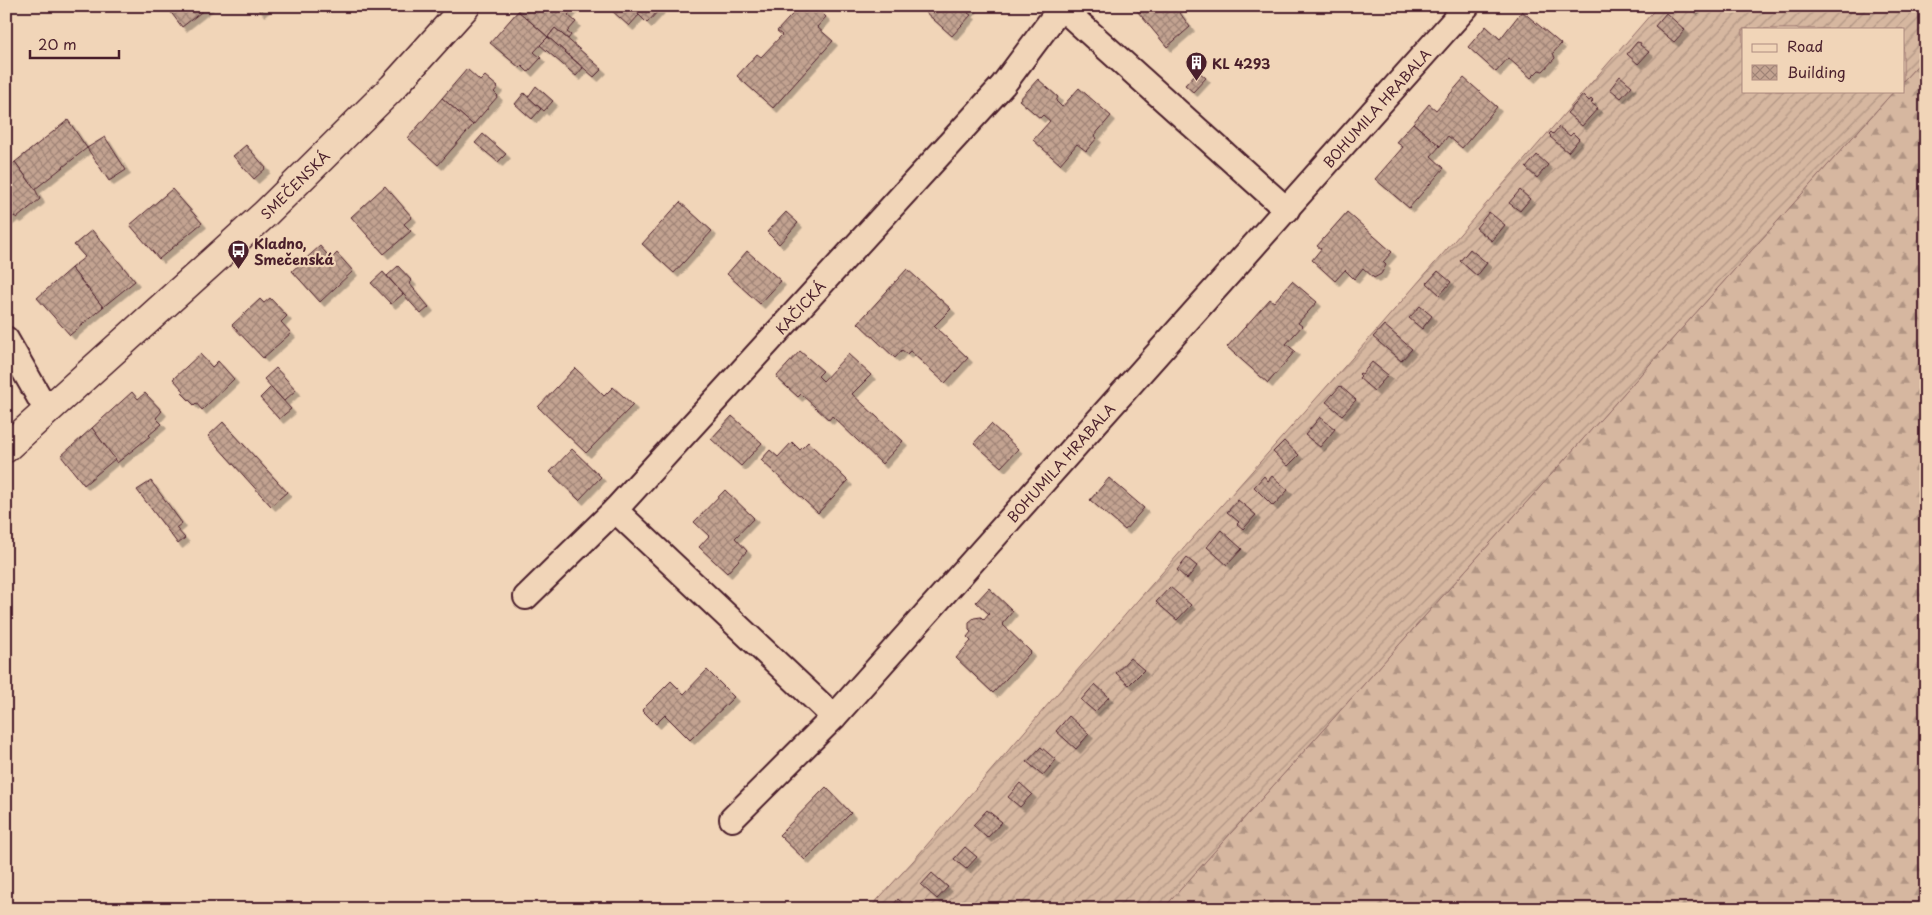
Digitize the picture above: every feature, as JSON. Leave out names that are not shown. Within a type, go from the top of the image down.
[{"type":"street","name":"SMEČENSKÁ","points":[[9,446],[264,214],[393,87],[466,6]]},
{"type":"street","name":"BOHUMILA HRABALA","points":[[732,819],[834,717],[1467,6]]},
{"type":"street","points":[[1062,7],[1287,210]]},
{"type":"street","name":"KAČICKÁ","points":[[526,597],[615,510],[1002,85],[1062,7]]},
{"type":"street","points":[[6,339],[47,411]]},
{"type":"street","points":[[615,510],[834,717]]},
{"type":"green space","points":[[1658,6],[1926,6],[1926,56],[1904,80],[1904,28],[1742,28],[1742,92],[1893,92],[1163,909],[869,909],[913,861],[1138,600],[1375,332]]},
{"type":"green space","points":[[1926,56],[1926,909],[1163,909],[1893,92],[1904,92],[1904,80]]},
{"type":"building","points":[[166,6],[209,6],[182,27]]},
{"type":"building","points":[[256,6],[267,6],[260,12]]},
{"type":"building","points":[[522,6],[575,6],[568,15],[576,22],[567,32],[571,35],[568,39],[555,28],[548,37],[518,11]]},
{"type":"building","points":[[614,6],[630,6],[639,15],[629,26],[611,10]]},
{"type":"building","points":[[630,6],[657,6],[660,9],[647,23]]},
{"type":"building","points":[[800,6],[815,6],[826,17],[817,27],[833,41],[773,108],[737,76],[757,54],[761,57],[782,35],[777,31]]},
{"type":"building","points":[[925,6],[974,6],[968,13],[971,15],[952,36],[924,11],[927,8]]},
{"type":"building","points":[[1133,6],[1175,6],[1190,27],[1167,47]]},
{"type":"building","points":[[1688,6],[1698,6],[1694,11]]},
{"type":"building","points":[[518,11],[548,37],[534,52],[541,58],[528,72],[522,66],[520,68],[490,43]]},
{"type":"building","points":[[1522,11],[1561,44],[1553,53],[1555,58],[1543,71],[1539,70],[1531,78],[1508,58],[1496,72],[1468,47],[1486,26],[1500,39]]},
{"type":"building","points":[[1666,13],[1685,30],[1674,42],[1655,26]]},
{"type":"building","points":[[555,28],[602,69],[594,77],[548,37]]},
{"type":"building","points":[[548,37],[583,68],[576,76],[540,45]]},
{"type":"building","points":[[1637,42],[1641,43],[1640,45],[1649,52],[1638,64],[1627,54]]},
{"type":"building","points":[[467,69],[480,81],[485,76],[498,87],[494,92],[498,96],[473,125],[442,98]]},
{"type":"building","name":"KL 4293","points":[[1198,71],[1206,78],[1193,92],[1185,85]]},
{"type":"building","points":[[1620,76],[1632,86],[1621,98],[1610,89]]},
{"type":"building","points":[[1464,78],[1497,107],[1462,148],[1448,136],[1440,146],[1413,123],[1429,104],[1436,110]]},
{"type":"building","points":[[1038,79],[1058,97],[1056,101],[1062,107],[1079,88],[1111,116],[1094,136],[1097,138],[1086,151],[1077,144],[1060,164],[1033,140],[1050,121],[1043,115],[1040,118],[1019,100]]},
{"type":"building","points":[[536,86],[553,101],[544,111],[528,97]]},
{"type":"building","points":[[524,93],[541,109],[532,119],[515,104]]},
{"type":"building","points":[[1583,95],[1589,101],[1591,99],[1593,101],[1591,103],[1598,108],[1582,126],[1567,113]]},
{"type":"building","points":[[442,98],[473,125],[438,165],[408,138]]},
{"type":"building","points":[[68,120],[87,148],[35,189],[15,162]]},
{"type":"building","points":[[1413,123],[1440,146],[1431,156],[1444,168],[1409,208],[1375,179],[1403,147],[1396,142]]},
{"type":"building","points":[[1559,127],[1570,136],[1573,133],[1579,139],[1568,152],[1550,137],[1549,134],[1551,132],[1553,134]]},
{"type":"building","points":[[483,134],[506,154],[498,162],[475,143]]},
{"type":"building","points":[[105,137],[126,170],[109,181],[87,148]]},
{"type":"building","points":[[246,145],[266,168],[254,179],[233,156]]},
{"type":"building","points":[[1537,155],[1548,165],[1537,178],[1526,168]]},
{"type":"building","points":[[15,162],[40,199],[17,218],[14,216],[6,222],[6,169]]},
{"type":"building","points":[[385,186],[412,217],[404,224],[411,231],[384,254],[351,217]]},
{"type":"building","points":[[172,189],[202,223],[159,259],[130,225]]},
{"type":"building","points":[[1520,190],[1530,199],[1520,211],[1509,203]]},
{"type":"building","points":[[680,202],[712,231],[674,273],[642,244]]},
{"type":"building","points":[[786,212],[798,223],[779,244],[767,232]]},
{"type":"building","points":[[1347,212],[1392,252],[1383,262],[1386,265],[1381,274],[1374,278],[1363,268],[1354,279],[1345,270],[1335,281],[1312,260],[1321,249],[1317,246]]},
{"type":"building","points":[[1489,212],[1505,225],[1492,241],[1476,228]]},
{"type":"building","points":[[92,230],[135,281],[103,307],[71,268],[85,257],[74,245]]},
{"type":"building","points":[[320,246],[331,259],[337,253],[353,271],[320,302],[292,271]]},
{"type":"building","points":[[1470,249],[1487,263],[1477,276],[1460,261]]},
{"type":"building","points":[[747,251],[781,281],[760,304],[727,274]]},
{"type":"building","points":[[398,266],[412,281],[409,283],[429,307],[421,314],[387,276]]},
{"type":"building","points":[[71,268],[103,307],[70,335],[37,298]]},
{"type":"building","points":[[907,269],[951,309],[934,326],[968,358],[945,383],[910,351],[907,354],[902,350],[895,358],[858,323]]},
{"type":"building","points":[[1438,271],[1451,282],[1440,295],[1427,283]]},
{"type":"building","points":[[383,272],[403,294],[391,304],[371,283]]},
{"type":"building","points":[[1292,281],[1317,302],[1298,323],[1302,326],[1286,344],[1295,351],[1268,383],[1227,347],[1270,299],[1274,302]]},
{"type":"building","points":[[270,298],[287,316],[281,322],[291,333],[263,358],[232,325],[260,299],[264,303]]},
{"type":"building","points":[[1420,306],[1432,316],[1422,329],[1409,318]]},
{"type":"building","points":[[1384,325],[1412,349],[1401,361],[1373,337]]},
{"type":"building","points":[[800,351],[823,371],[818,376],[823,381],[848,354],[871,375],[852,394],[903,441],[882,464],[832,416],[829,420],[801,394],[798,397],[776,377]]},
{"type":"building","points":[[200,354],[212,367],[218,361],[234,379],[202,410],[182,393],[184,391],[173,379]]},
{"type":"building","points":[[1372,362],[1388,375],[1374,391],[1359,378],[1361,376],[1359,374],[1362,374]]},
{"type":"building","points":[[276,368],[296,390],[284,401],[264,379]]},
{"type":"building","points":[[575,368],[604,396],[613,387],[633,405],[586,453],[538,407]]},
{"type":"building","points":[[1340,386],[1356,400],[1342,415],[1326,402]]},
{"type":"building","points":[[271,387],[291,409],[279,419],[260,398]]},
{"type":"building","points":[[132,392],[138,399],[145,393],[162,411],[156,418],[162,424],[117,463],[92,428]]},
{"type":"building","points":[[732,416],[762,443],[741,466],[711,439]]},
{"type":"building","points":[[1320,417],[1335,429],[1320,447],[1305,435]]},
{"type":"building","points":[[223,422],[287,492],[271,506],[208,436]]},
{"type":"building","points":[[991,424],[1018,449],[1001,467],[974,443]]},
{"type":"building","points":[[92,428],[115,459],[84,485],[61,456]]},
{"type":"building","points":[[1284,441],[1299,455],[1288,466],[1273,452]]},
{"type":"building","points":[[792,442],[800,450],[808,442],[848,481],[818,513],[761,460],[770,450],[778,457]]},
{"type":"building","points":[[572,449],[601,477],[579,500],[550,472]]},
{"type":"building","points":[[1264,476],[1268,481],[1272,476],[1288,490],[1273,506],[1254,487]]},
{"type":"building","points":[[1109,478],[1144,508],[1125,530],[1090,500]]},
{"type":"building","points":[[151,481],[182,523],[176,528],[185,538],[178,544],[137,490]]},
{"type":"building","points":[[725,490],[754,518],[735,538],[747,551],[727,573],[699,547],[709,536],[694,522]]},
{"type":"building","points":[[1238,500],[1256,515],[1243,529],[1237,524],[1239,522],[1227,512]]},
{"type":"building","points":[[1221,530],[1242,549],[1227,565],[1207,547]]},
{"type":"building","points":[[1187,558],[1197,566],[1187,579],[1177,570]]},
{"type":"building","points":[[1170,587],[1191,605],[1177,620],[1156,602]]},
{"type":"building","points":[[989,588],[1013,611],[1002,624],[1031,652],[993,693],[956,658],[971,641],[967,637],[971,632],[969,630],[969,622],[974,618],[981,617],[984,620],[989,614],[976,602]]},
{"type":"building","points":[[1130,658],[1144,670],[1129,685],[1116,673]]},
{"type":"building","points":[[707,670],[734,697],[690,740],[665,715],[656,724],[642,710],[671,681],[684,694]]},
{"type":"building","points":[[1095,684],[1109,697],[1095,712],[1081,700]]},
{"type":"building","points":[[1069,716],[1089,734],[1076,749],[1056,731]]},
{"type":"building","points":[[1041,747],[1056,760],[1043,775],[1027,762]]},
{"type":"building","points":[[1020,783],[1032,794],[1020,807],[1008,797]]},
{"type":"building","points":[[826,787],[851,813],[805,860],[779,835]]},
{"type":"building","points":[[987,810],[1002,822],[987,838],[973,825]]},
{"type":"building","points":[[965,847],[977,857],[966,869],[954,859]]},
{"type":"building","points":[[932,873],[948,887],[937,899],[921,885]]},
{"type":"building","points":[[898,899],[909,909],[890,909]]},
{"type":"place","name":"KL 4293","points":[[1196,82]]},
{"type":"place","name":"Kladno, Smečenská","points":[[238,270]]}]
